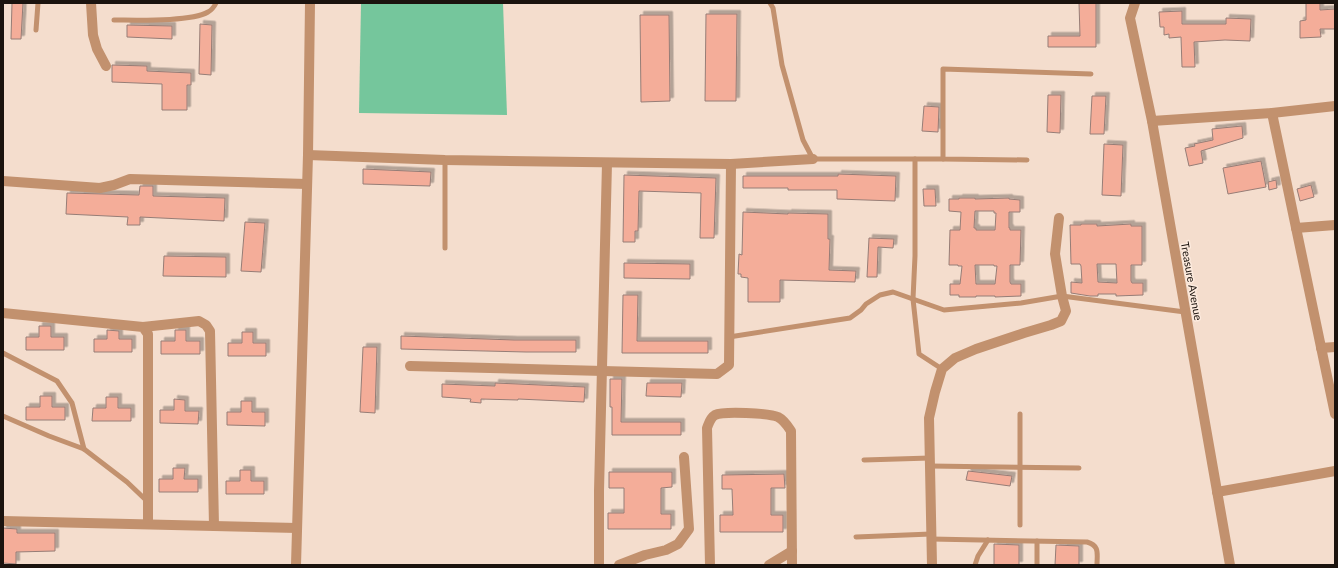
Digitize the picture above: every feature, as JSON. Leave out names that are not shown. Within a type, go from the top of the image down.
[{"type":"street","points":[[91,3],[93,35],[97,49],[106,66]]},
{"type":"street","points":[[296,565],[308,155],[310,3]]},
{"type":"street","name":"Treasure Avenue","points":[[1133,4],[1130,18],[1152,121],[1230,565]]},
{"type":"street","points":[[1152,121],[1272,114],[1335,106]]},
{"type":"street","points":[[1272,114],[1335,414]]},
{"type":"street","points":[[308,155],[446,160],[731,164],[814,159]]},
{"type":"street","points":[[599,565],[599,491],[607,163]]},
{"type":"street","points":[[410,366],[717,374],[729,365],[731,164]]},
{"type":"street","points":[[3,181],[100,188],[114,185],[130,178],[307,184]]},
{"type":"street","points":[[932,565],[929,418],[942,369],[955,358],[976,349],[1052,325],[1061,320],[1066,311],[1055,254],[1059,218]]},
{"type":"street","points":[[1296,228],[1335,225]]},
{"type":"street","points":[[3,313],[143,327],[199,321],[206,325],[210,331],[214,526]]},
{"type":"street","points":[[143,327],[148,334],[148,524]]},
{"type":"street","points":[[1321,348],[1335,347]]},
{"type":"street","points":[[710,565],[707,428],[710,419],[716,415],[724,413],[769,414],[778,417],[786,423],[791,430],[792,565]]},
{"type":"street","points":[[619,565],[645,555],[666,550],[678,544],[689,529],[684,457]]},
{"type":"street","points":[[1217,492],[1335,471]]},
{"type":"street","points":[[3,521],[296,528]]},
{"type":"street","points":[[769,565],[792,551]]},
{"type":"lane","points":[[36,30],[38,3]]},
{"type":"lane","points":[[114,20],[187,18],[207,13],[216,3]]},
{"type":"lane","points":[[770,3],[773,8],[782,65],[803,140],[814,159],[1027,160]]},
{"type":"lane","points":[[944,160],[943,69],[1091,74]]},
{"type":"lane","points":[[915,159],[915,256],[913,300],[919,354],[942,369]]},
{"type":"lane","points":[[445,248],[446,160]]},
{"type":"lane","points":[[729,337],[850,318],[861,310],[866,304],[880,295],[893,292],[944,310],[1021,303],[1062,296],[1185,312]]},
{"type":"lane","points":[[3,353],[57,381],[72,403],[84,449]]},
{"type":"lane","points":[[1020,414],[1020,525]]},
{"type":"lane","points":[[3,416],[84,449],[127,482],[148,503]]},
{"type":"lane","points":[[864,460],[1079,468]]},
{"type":"lane","points":[[856,537],[931,536],[988,540],[1087,542],[1094,544],[1097,550],[1097,565]]},
{"type":"lane","points":[[975,565],[978,556],[988,540]]},
{"type":"lane","points":[[1037,541],[1037,565]]},
{"type":"green space","points":[[361,3],[503,3],[507,115],[359,113]]},
{"type":"building","points":[[12,3],[23,3],[21,39],[11,39]]},
{"type":"building","points":[[1079,3],[1096,3],[1096,47],[1048,47],[1048,36],[1080,36]]},
{"type":"building","points":[[1306,3],[1320,3],[1320,10],[1335,9],[1335,29],[1320,29],[1321,37],[1300,38],[1300,21],[1306,20]]},
{"type":"building","points":[[1182,11],[1182,24],[1226,24],[1226,18],[1251,19],[1250,41],[1225,40],[1194,42],[1195,67],[1182,67],[1181,37],[1169,38],[1169,34],[1164,35],[1164,27],[1160,27],[1159,12]]},
{"type":"building","points":[[706,14],[737,14],[736,101],[705,101]]},
{"type":"building","points":[[640,15],[669,15],[670,101],[641,102]]},
{"type":"building","points":[[200,24],[212,25],[211,75],[199,74]]},
{"type":"building","points":[[127,25],[172,26],[172,39],[127,37]]},
{"type":"building","points":[[112,65],[147,66],[147,71],[191,73],[191,85],[187,85],[187,110],[162,110],[162,84],[112,82]]},
{"type":"building","points":[[1048,95],[1061,95],[1060,133],[1047,132]]},
{"type":"building","points":[[1092,96],[1106,96],[1104,134],[1090,134]]},
{"type":"building","points":[[924,106],[939,107],[938,132],[922,131]]},
{"type":"building","points":[[1242,126],[1243,138],[1201,151],[1203,163],[1189,166],[1185,148],[1195,146],[1194,144],[1213,140],[1212,129]]},
{"type":"building","points":[[1104,144],[1123,145],[1121,196],[1102,195]]},
{"type":"building","points":[[1261,161],[1266,187],[1228,194],[1223,168]]},
{"type":"building","points":[[363,169],[431,172],[430,186],[363,184]]},
{"type":"building","points":[[838,174],[896,176],[895,201],[837,199],[837,190],[743,188],[743,176],[838,176]]},
{"type":"building","points":[[624,175],[716,178],[714,238],[700,238],[701,193],[639,191],[638,231],[635,231],[635,242],[623,242]]},
{"type":"building","points":[[1276,180],[1277,188],[1269,190],[1268,182]]},
{"type":"building","points":[[1311,185],[1314,197],[1300,201],[1297,189]]},
{"type":"building","points":[[140,186],[153,186],[153,196],[225,198],[224,221],[140,217],[140,225],[127,225],[128,217],[66,214],[67,193],[139,195]]},
{"type":"building","points":[[923,189],[935,189],[936,206],[924,206]]},
{"type":"building","points":[[1009,198],[1020,200],[1020,212],[1009,212],[1009,228],[1010,230],[1021,230],[1020,265],[1010,265],[1010,282],[1011,284],[1021,284],[1021,296],[959,297],[959,295],[950,295],[950,284],[960,284],[962,266],[949,265],[950,230],[960,230],[961,212],[949,211],[949,199]],"holes":[[[975,211],[994,211],[994,213],[996,213],[995,230],[976,230],[976,228],[974,228]],[[975,265],[997,266],[995,284],[976,284]]]},
{"type":"building","points":[[743,212],[828,214],[828,239],[830,239],[829,270],[856,271],[855,282],[780,280],[780,302],[748,302],[748,278],[741,277],[741,274],[738,274],[739,254],[742,255]]},
{"type":"building","points":[[245,222],[265,223],[261,272],[241,271]]},
{"type":"building","points":[[1097,224],[1097,226],[1131,224],[1131,226],[1142,226],[1142,265],[1131,265],[1131,281],[1132,283],[1143,283],[1143,295],[1116,296],[1116,294],[1098,294],[1098,296],[1090,296],[1071,293],[1071,282],[1082,283],[1080,264],[1071,264],[1070,225]],"holes":[[[1097,264],[1116,264],[1117,283],[1098,282]]]},
{"type":"building","points":[[869,238],[894,239],[893,248],[878,247],[877,277],[867,277]]},
{"type":"building","points":[[164,256],[226,257],[226,277],[163,276]]},
{"type":"building","points":[[624,263],[690,264],[690,279],[624,278]]},
{"type":"building","points":[[623,295],[638,295],[637,341],[708,341],[708,353],[622,353]]},
{"type":"building","points":[[39,326],[51,326],[51,337],[64,337],[64,350],[26,350],[26,337],[39,337]]},
{"type":"building","points":[[107,330],[119,331],[119,339],[132,339],[132,352],[94,352],[94,339],[107,339]]},
{"type":"building","points":[[175,330],[186,330],[186,341],[200,341],[200,354],[161,354],[161,341],[175,341]]},
{"type":"building","points":[[242,332],[253,332],[253,343],[266,343],[266,356],[228,356],[228,343],[242,343]]},
{"type":"building","points":[[401,336],[514,340],[576,340],[576,352],[401,349]]},
{"type":"building","points":[[363,347],[377,347],[375,413],[360,412]]},
{"type":"building","points":[[610,379],[622,379],[621,422],[681,422],[681,435],[612,435]]},
{"type":"building","points":[[495,383],[585,387],[584,402],[481,399],[481,403],[470,402],[471,399],[442,397],[442,384],[495,386]]},
{"type":"building","points":[[647,383],[682,383],[681,397],[646,396]]},
{"type":"building","points":[[40,396],[52,396],[52,407],[65,407],[65,420],[26,420],[26,407],[40,407]]},
{"type":"building","points":[[106,397],[118,397],[118,408],[131,408],[131,421],[92,421],[93,408],[106,408]]},
{"type":"building","points":[[174,399],[185,400],[185,411],[199,411],[198,424],[160,423],[160,410],[174,410]]},
{"type":"building","points":[[241,401],[252,401],[252,412],[265,412],[265,426],[227,425],[227,412],[241,412]]},
{"type":"building","points":[[173,468],[185,468],[184,479],[198,479],[198,492],[159,492],[159,479],[173,479]]},
{"type":"building","points":[[240,470],[251,470],[251,481],[264,481],[264,494],[226,494],[226,481],[240,481]]},
{"type":"building","points":[[968,471],[1012,476],[1010,486],[966,480]]},
{"type":"building","points":[[609,472],[672,472],[672,487],[661,488],[661,514],[671,514],[671,529],[608,529],[608,513],[624,513],[624,488],[609,488]]},
{"type":"building","points":[[784,474],[785,488],[771,488],[771,515],[783,515],[783,532],[720,532],[720,515],[733,515],[732,489],[722,489],[722,475]]},
{"type":"building","points":[[3,528],[17,529],[17,533],[55,533],[55,551],[16,552],[16,564],[3,563]]},
{"type":"building","points":[[994,544],[1019,545],[1019,565],[994,565]]},
{"type":"building","points":[[1056,545],[1079,546],[1079,565],[1055,565]]}]
